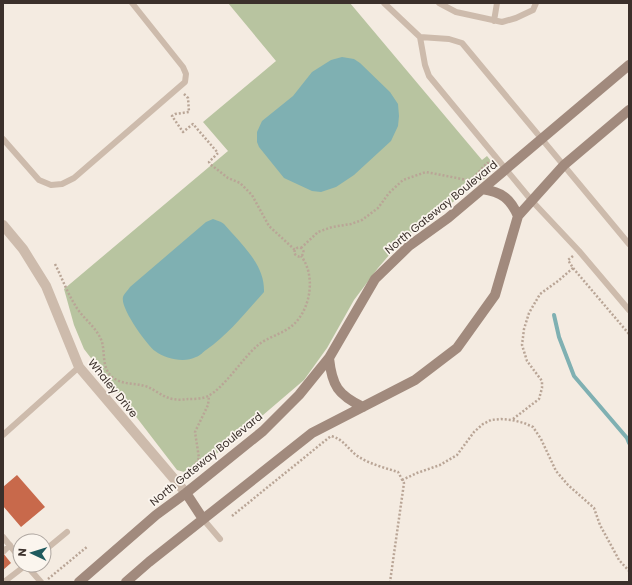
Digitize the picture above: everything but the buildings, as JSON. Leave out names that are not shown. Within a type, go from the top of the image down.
[{"type":"main road","name":"North Gateway Boulevard","points":[[79,582],[156,515],[186,493],[263,431],[299,395],[329,358],[375,279],[409,246],[448,218],[629,65]]},
{"type":"main road","points":[[126,582],[312,433],[415,380],[457,348],[496,295],[518,216],[564,165],[629,110]]},
{"type":"main road","points":[[482,190],[494,191],[505,196],[513,205],[518,216]]},
{"type":"main road","points":[[329,358],[330,374],[337,388],[349,400],[363,407]]},
{"type":"main road","points":[[186,493],[203,519]]},
{"type":"street","name":"Whaley Drive","points":[[3,225],[22,248],[46,286],[79,367],[186,493]]},
{"type":"lane","points":[[3,139],[39,180],[51,185],[62,184],[74,178],[185,82],[186,74],[183,67],[132,3]]},
{"type":"lane","points":[[384,3],[420,37],[425,65],[429,76],[532,201],[579,251],[629,310]]},
{"type":"lane","points":[[439,3],[456,12],[502,22],[516,18],[533,10],[536,3]]},
{"type":"lane","points":[[494,20],[497,3]]},
{"type":"lane","points":[[420,37],[449,39],[462,43],[629,244]]},
{"type":"lane","points":[[3,435],[79,367]]},
{"type":"lane","points":[[203,519],[220,540]]},
{"type":"lane","points":[[52,544],[67,532]]},
{"type":"lane","points":[[3,537],[12,548]]},
{"type":"lane","points":[[3,552],[10,545]]},
{"type":"lane","points":[[4,582],[16,573]]},
{"type":"lane","points":[[33,573],[41,582]]},
{"type":"path","points":[[179,87],[188,98],[189,112],[175,114],[172,116],[183,132],[193,124],[218,153],[209,162],[210,164],[228,178],[240,183],[252,195],[269,226],[295,250],[294,252],[296,256],[301,256]]},
{"type":"path","points":[[295,250],[299,247],[301,248],[318,232],[362,220],[378,208],[389,193],[403,180],[426,172],[467,180],[472,179],[487,162],[493,163],[498,160]]},
{"type":"path","points":[[55,264],[75,306],[102,341],[105,366],[111,375],[122,383],[141,384],[170,398],[198,399],[209,396],[223,384],[257,346],[293,325],[302,314],[310,296],[306,264],[301,256],[303,252],[301,248]]},
{"type":"path","points":[[579,251],[568,260],[573,268],[629,334]]},
{"type":"path","points":[[512,420],[539,400],[542,388],[542,380],[527,361],[522,345],[524,329],[529,313],[540,294],[573,268]]},
{"type":"path","points":[[175,480],[195,465],[199,458],[195,432],[208,405],[209,396]]},
{"type":"path","points":[[402,480],[440,465],[456,455],[474,432],[483,424],[491,420],[512,420],[533,427],[541,439],[556,471],[568,485],[594,508],[600,525],[620,560],[629,571]]},
{"type":"path","points":[[232,516],[331,436],[336,437],[359,457],[386,469],[398,472],[404,483],[390,582]]},
{"type":"path","points":[[44,582],[88,546]]},
{"type":"green space","points":[[228,3],[350,3],[482,160],[487,156],[491,161],[488,176],[403,239],[378,268],[354,300],[327,348],[304,380],[234,440],[191,474],[177,470],[84,349],[74,325],[64,289],[228,151],[203,122],[276,61]]},
{"type":"water","points":[[342,57],[354,59],[360,63],[390,92],[398,104],[398,126],[391,141],[354,175],[336,187],[321,192],[312,191],[284,178],[259,147],[257,142],[257,132],[262,121],[293,96],[312,72],[331,60]]},
{"type":"water","points":[[213,219],[224,224],[251,255],[261,272],[264,292],[230,330],[200,355],[186,360],[164,356],[155,351],[146,342],[130,317],[123,302],[123,297],[130,287],[206,222]]},
{"type":"waterway","points":[[554,315],[559,337],[574,376],[627,438],[629,443]]}]
